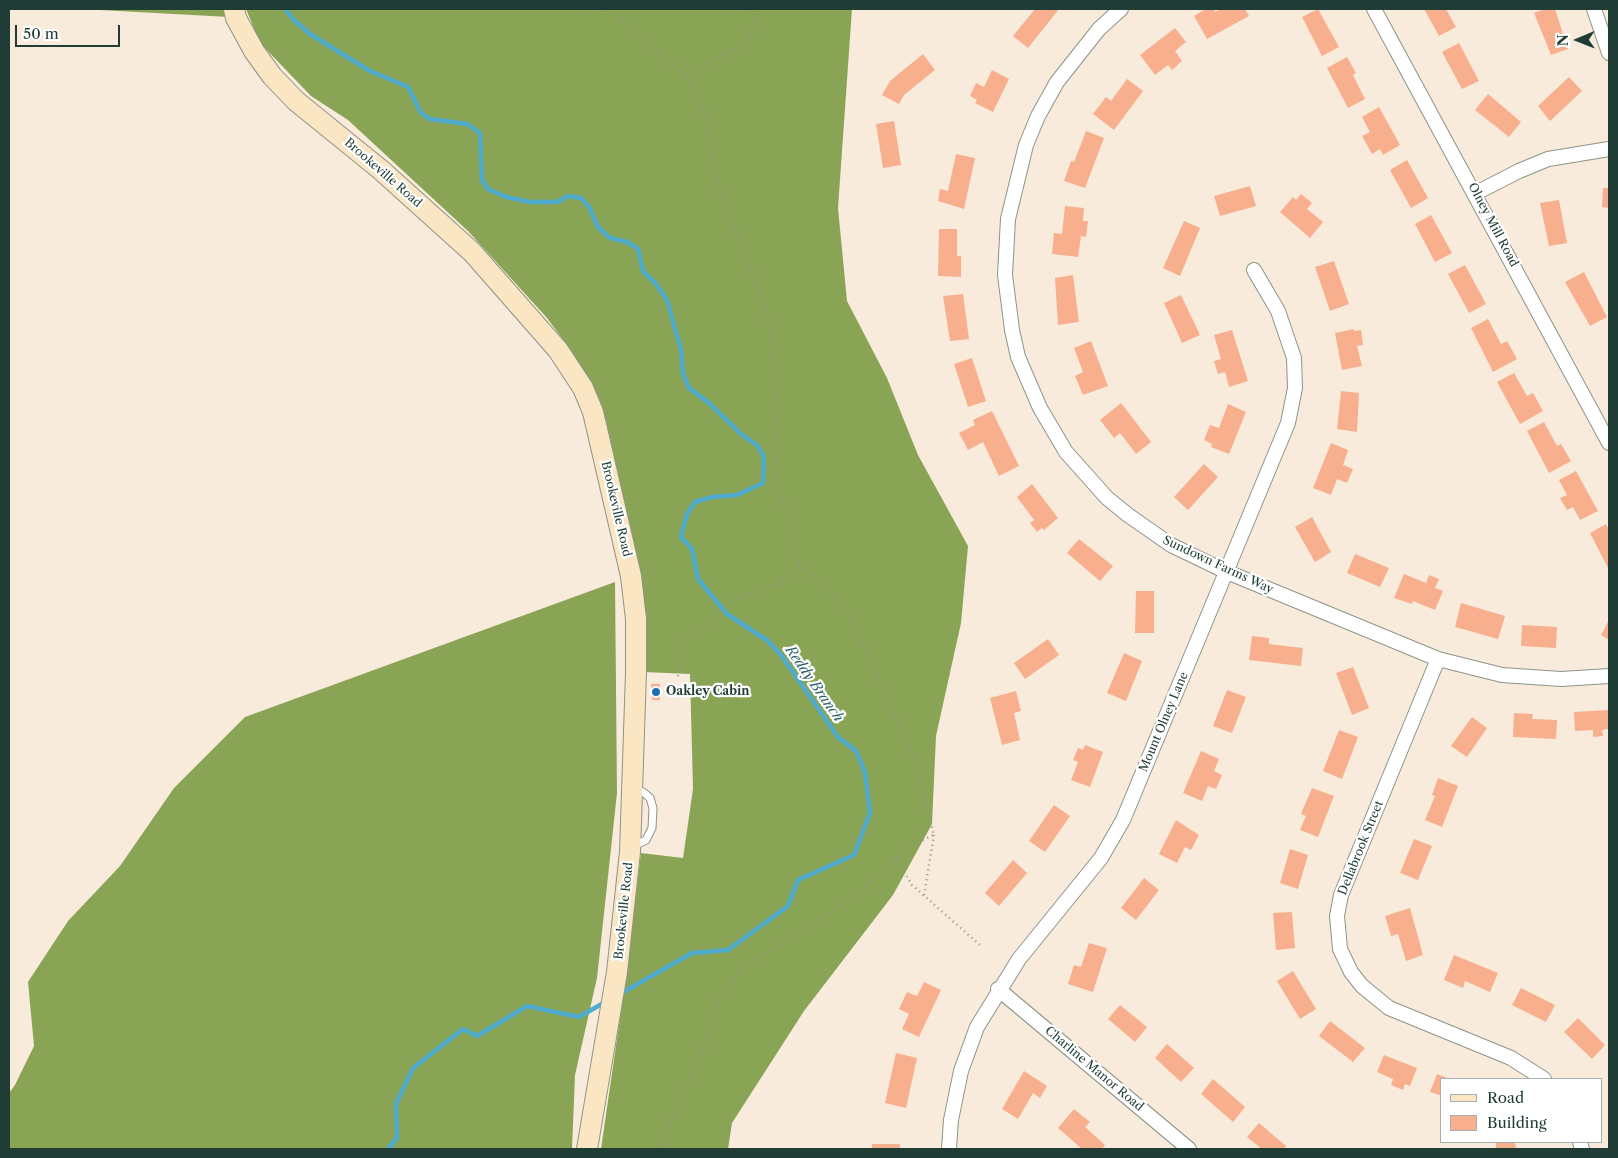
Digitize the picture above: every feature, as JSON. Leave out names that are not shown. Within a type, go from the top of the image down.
[{"type":"street","name":"Brookeville Road","points":[[234,9],[236,18],[254,50],[272,76],[296,101],[381,170],[472,252],[558,350],[583,388],[593,412],[632,576],[636,619],[630,847],[617,972],[606,1046],[587,1149]]},
{"type":"street","name":"Sundown Farms Way","points":[[1121,9],[1099,29],[1057,82],[1038,116],[1026,145],[1008,220],[1005,275],[1012,330],[1018,357],[1040,408],[1066,452],[1107,498],[1171,545],[1227,572],[1438,659],[1502,674],[1561,679],[1609,676]]},
{"type":"street","name":"Olney Mill Road","points":[[1374,9],[1609,440]]},
{"type":"street","points":[[1594,9],[1609,53]]},
{"type":"street","points":[[1476,193],[1519,171],[1548,159],[1609,149]]},
{"type":"street","name":"Mount Olney Lane","points":[[949,1149],[951,1120],[961,1072],[977,1027],[998,990],[1019,959],[1101,858],[1123,820],[1288,423],[1296,388],[1294,358],[1278,311],[1254,270]]},
{"type":"street","name":"Dellabrook Street","points":[[1438,659],[1342,895],[1337,916],[1340,949],[1351,972],[1362,986],[1389,1008],[1511,1058],[1542,1078]]},
{"type":"street","name":"Charline Manor Road","points":[[998,990],[1189,1149]]},
{"type":"path","points":[[602,9],[615,15],[687,77],[703,108],[716,181],[768,315],[776,402],[777,478],[800,566],[844,604],[915,760],[934,835],[924,895]]},
{"type":"path","points":[[687,77],[720,56],[744,46],[757,20],[751,9]]},
{"type":"path","points":[[678,676],[684,637],[716,616],[730,603],[777,583],[800,566]]},
{"type":"path","points":[[662,1149],[673,1114],[703,1051],[717,1000],[743,967],[808,928],[858,894],[913,844],[934,835]]},
{"type":"path","points":[[896,859],[912,885],[981,946]]},
{"type":"green space","points":[[81,9],[227,9],[229,17]]},
{"type":"green space","points":[[246,9],[852,9],[838,208],[847,301],[887,378],[918,455],[968,546],[961,623],[936,736],[932,824],[893,895],[804,1011],[732,1123],[728,1149],[601,1149],[627,970],[641,853],[683,858],[693,789],[690,674],[644,672],[647,619],[638,563],[606,420],[573,353],[547,318],[468,231],[348,120],[311,96],[260,43]]},
{"type":"green space","points":[[615,582],[617,793],[597,978],[575,1075],[572,1149],[9,1149],[9,1093],[15,1085],[34,1046],[28,982],[68,921],[120,866],[174,788],[245,717]]},
{"type":"building","points":[[1035,9],[1059,9],[1028,48],[1013,36]]},
{"type":"building","points":[[1206,9],[1214,9],[1215,12],[1221,9],[1245,9],[1249,16],[1207,39],[1194,16]]},
{"type":"building","points":[[1318,9],[1339,47],[1322,56],[1302,17]]},
{"type":"building","points":[[1424,9],[1446,9],[1456,27],[1439,36]]},
{"type":"building","points":[[1545,9],[1555,9],[1568,49],[1551,55],[1534,13]]},
{"type":"building","points":[[1175,28],[1186,42],[1175,51],[1182,61],[1172,70],[1168,65],[1155,75],[1140,55]]},
{"type":"building","points":[[1459,43],[1479,81],[1462,89],[1442,52]]},
{"type":"building","points":[[923,54],[935,70],[904,95],[899,104],[882,95],[890,81]]},
{"type":"building","points":[[1347,57],[1356,73],[1353,75],[1365,99],[1348,108],[1327,68]]},
{"type":"building","points":[[992,70],[1009,79],[993,112],[975,103],[977,100],[970,96],[976,83],[984,87]]},
{"type":"building","points":[[1569,77],[1582,91],[1550,121],[1538,106]]},
{"type":"building","points":[[1127,79],[1143,91],[1114,130],[1093,114],[1106,97],[1111,101]]},
{"type":"building","points":[[1488,94],[1521,122],[1509,137],[1475,110]]},
{"type":"building","points":[[1379,107],[1400,145],[1383,155],[1380,149],[1372,154],[1362,136],[1370,132],[1362,117]]},
{"type":"building","points":[[894,121],[901,165],[883,168],[876,124]]},
{"type":"building","points":[[1086,131],[1104,138],[1085,188],[1064,181],[1071,161],[1074,162]]},
{"type":"building","points":[[956,154],[975,158],[964,209],[938,201],[940,189],[948,191]]},
{"type":"building","points":[[1407,160],[1428,198],[1411,208],[1390,170]]},
{"type":"building","points":[[1250,186],[1256,206],[1220,216],[1214,196]]},
{"type":"building","points":[[1603,188],[1609,188],[1609,208],[1602,207]]},
{"type":"building","points":[[1301,194],[1312,203],[1307,209],[1323,222],[1310,238],[1280,212],[1293,197],[1296,200]]},
{"type":"building","points":[[1559,200],[1567,243],[1549,246],[1540,203]]},
{"type":"building","points":[[1065,206],[1084,208],[1083,221],[1088,221],[1086,237],[1081,236],[1078,257],[1052,254],[1054,233],[1062,234]]},
{"type":"building","points":[[1431,215],[1452,253],[1435,262],[1415,224]]},
{"type":"building","points":[[1184,221],[1200,228],[1180,276],[1163,268]]},
{"type":"building","points":[[939,229],[957,229],[957,256],[961,256],[961,277],[938,276]]},
{"type":"building","points":[[1334,261],[1349,304],[1330,311],[1315,267]]},
{"type":"building","points":[[1465,265],[1486,304],[1469,313],[1448,274]]},
{"type":"building","points":[[1584,272],[1607,317],[1590,326],[1565,282]]},
{"type":"building","points":[[1073,275],[1079,322],[1058,325],[1055,278]]},
{"type":"building","points":[[963,294],[969,339],[950,341],[943,296]]},
{"type":"building","points":[[1181,295],[1200,335],[1182,343],[1164,303]]},
{"type":"building","points":[[1488,319],[1501,344],[1507,341],[1517,359],[1493,372],[1471,328]]},
{"type":"building","points":[[1354,329],[1354,331],[1361,330],[1363,345],[1357,346],[1362,366],[1342,370],[1335,333]]},
{"type":"building","points":[[1232,330],[1248,381],[1229,387],[1225,372],[1218,374],[1214,361],[1221,359],[1214,335]]},
{"type":"building","points":[[1091,341],[1108,386],[1083,395],[1075,376],[1083,372],[1074,348]]},
{"type":"building","points":[[972,358],[986,401],[968,407],[954,364]]},
{"type":"building","points":[[1514,373],[1527,396],[1533,393],[1543,411],[1520,424],[1497,382]]},
{"type":"building","points":[[1341,391],[1359,393],[1357,432],[1337,429]]},
{"type":"building","points":[[1121,403],[1151,442],[1136,454],[1120,433],[1114,438],[1100,420]]},
{"type":"building","points":[[1228,404],[1246,412],[1229,454],[1211,447],[1212,444],[1204,440],[1210,425],[1219,428]]},
{"type":"building","points":[[992,411],[1019,466],[999,476],[983,442],[968,450],[959,433],[975,425],[973,420]]},
{"type":"building","points":[[1544,422],[1557,446],[1561,444],[1571,461],[1549,473],[1527,431]]},
{"type":"building","points":[[1331,443],[1348,450],[1343,465],[1353,469],[1347,483],[1337,479],[1331,495],[1313,488]]},
{"type":"building","points":[[1204,464],[1218,477],[1188,510],[1174,497]]},
{"type":"building","points":[[1576,471],[1598,511],[1580,520],[1573,507],[1567,510],[1560,498],[1567,495],[1559,480]]},
{"type":"building","points":[[1032,484],[1058,518],[1044,530],[1042,528],[1037,532],[1030,523],[1034,520],[1017,497]]},
{"type":"building","points":[[1312,517],[1331,552],[1315,562],[1295,527]]},
{"type":"building","points":[[1606,524],[1609,530],[1609,570],[1590,533]]},
{"type":"building","points":[[1079,539],[1113,566],[1100,581],[1067,553]]},
{"type":"building","points":[[1355,554],[1389,568],[1380,587],[1347,573]]},
{"type":"building","points":[[1404,574],[1426,583],[1429,575],[1439,579],[1435,588],[1443,591],[1435,610],[1413,601],[1412,604],[1394,598]]},
{"type":"building","points":[[1136,591],[1154,591],[1154,633],[1135,633]]},
{"type":"building","points":[[1461,603],[1505,616],[1498,639],[1455,627]]},
{"type":"building","points":[[1609,620],[1609,640],[1601,635]]},
{"type":"building","points":[[1522,625],[1557,627],[1556,648],[1521,646]]},
{"type":"building","points":[[1252,636],[1269,638],[1269,644],[1303,648],[1301,666],[1249,660]]},
{"type":"building","points":[[1048,639],[1059,655],[1025,679],[1014,663]]},
{"type":"building","points":[[1124,653],[1142,661],[1126,701],[1107,693]]},
{"type":"building","points":[[1353,667],[1369,708],[1352,715],[1336,673]]},
{"type":"building","name":"Oakley Cabin","points":[[651,684],[660,684],[660,700],[652,700]]},
{"type":"building","points":[[1227,690],[1246,697],[1232,733],[1213,726]]},
{"type":"building","points":[[1016,691],[1021,711],[1014,713],[1020,740],[1002,745],[990,698]]},
{"type":"building","points":[[1609,710],[1609,729],[1602,730],[1603,736],[1593,737],[1593,730],[1575,731],[1574,712]]},
{"type":"building","points":[[1514,713],[1533,714],[1532,719],[1557,720],[1556,739],[1513,737]]},
{"type":"building","points":[[1472,717],[1487,728],[1467,757],[1451,746]]},
{"type":"building","points":[[1339,730],[1358,737],[1342,779],[1323,771]]},
{"type":"building","points":[[1085,745],[1103,752],[1090,787],[1071,780],[1078,762],[1073,760],[1078,748],[1083,750]]},
{"type":"building","points":[[1201,751],[1219,759],[1214,771],[1222,775],[1216,789],[1208,786],[1202,801],[1183,793]]},
{"type":"building","points":[[1438,778],[1458,786],[1442,827],[1425,820],[1435,796],[1432,795]]},
{"type":"building","points":[[1312,788],[1334,796],[1318,837],[1300,830],[1306,816],[1301,814]]},
{"type":"building","points":[[1054,805],[1070,816],[1045,852],[1029,841]]},
{"type":"building","points":[[1176,820],[1199,835],[1191,850],[1185,847],[1177,863],[1159,854]]},
{"type":"building","points":[[1414,839],[1432,846],[1418,880],[1400,873]]},
{"type":"building","points":[[1290,849],[1308,855],[1298,889],[1280,883]]},
{"type":"building","points":[[1013,860],[1027,873],[999,906],[985,893]]},
{"type":"building","points":[[1144,878],[1159,890],[1136,920],[1121,908]]},
{"type":"building","points":[[1410,908],[1423,955],[1406,961],[1398,934],[1391,936],[1385,916]]},
{"type":"building","points":[[1292,912],[1295,948],[1276,950],[1273,913]]},
{"type":"building","points":[[1089,943],[1107,948],[1093,992],[1068,984],[1074,965],[1081,967]]},
{"type":"building","points":[[1454,955],[1498,973],[1490,992],[1465,981],[1463,988],[1444,980]]},
{"type":"building","points":[[1293,971],[1316,1009],[1300,1019],[1277,981]]},
{"type":"building","points":[[924,982],[941,990],[919,1037],[902,1029],[909,1014],[899,1009],[907,992],[917,996]]},
{"type":"building","points":[[1521,988],[1555,1005],[1546,1022],[1512,1005]]},
{"type":"building","points":[[1120,1005],[1147,1027],[1135,1042],[1108,1019]]},
{"type":"building","points":[[1578,1018],[1605,1045],[1592,1059],[1564,1032]]},
{"type":"building","points":[[1330,1021],[1365,1048],[1353,1062],[1319,1036]]},
{"type":"building","points":[[1167,1044],[1194,1068],[1181,1082],[1155,1058]]},
{"type":"building","points":[[896,1053],[917,1058],[906,1108],[885,1103]]},
{"type":"building","points":[[1384,1055],[1417,1068],[1410,1086],[1405,1084],[1403,1090],[1391,1085],[1393,1079],[1377,1072]]},
{"type":"building","points":[[1024,1071],[1047,1086],[1040,1098],[1033,1093],[1018,1119],[1002,1109]]},
{"type":"building","points":[[1437,1074],[1447,1078],[1440,1078],[1440,1095],[1430,1092]]},
{"type":"building","points":[[1213,1079],[1245,1107],[1233,1122],[1201,1094]]},
{"type":"building","points":[[1074,1109],[1090,1122],[1085,1127],[1105,1145],[1102,1149],[1082,1149],[1058,1128]]},
{"type":"building","points":[[1259,1123],[1286,1146],[1284,1149],[1262,1149],[1247,1137]]},
{"type":"building","points":[[1496,1143],[1515,1143],[1516,1149],[1496,1149]]},
{"type":"building","points":[[872,1144],[900,1144],[900,1149],[872,1149]]},
{"type":"waterway","name":"Reddy Branch","points":[[285,9],[310,34],[370,71],[408,87],[421,113],[430,119],[467,124],[480,133],[482,180],[488,189],[506,197],[530,202],[557,202],[568,196],[581,198],[589,207],[598,227],[610,238],[627,242],[638,249],[643,271],[656,284],[667,300],[681,349],[683,374],[689,388],[709,403],[741,434],[758,446],[764,458],[763,483],[737,495],[712,497],[695,502],[687,514],[681,537],[692,549],[698,579],[727,614],[768,641],[781,655],[838,737],[856,751],[865,772],[870,813],[854,855],[798,880],[788,906],[728,950],[692,953],[620,994]]},
{"type":"waterway","name":"Reddy Branch","points":[[388,1149],[397,1138],[396,1104],[413,1068],[463,1029],[477,1036],[527,1006],[579,1017],[605,1002]]},
{"type":"place","name":"Oakley Cabin","points":[[656,692]]}]
